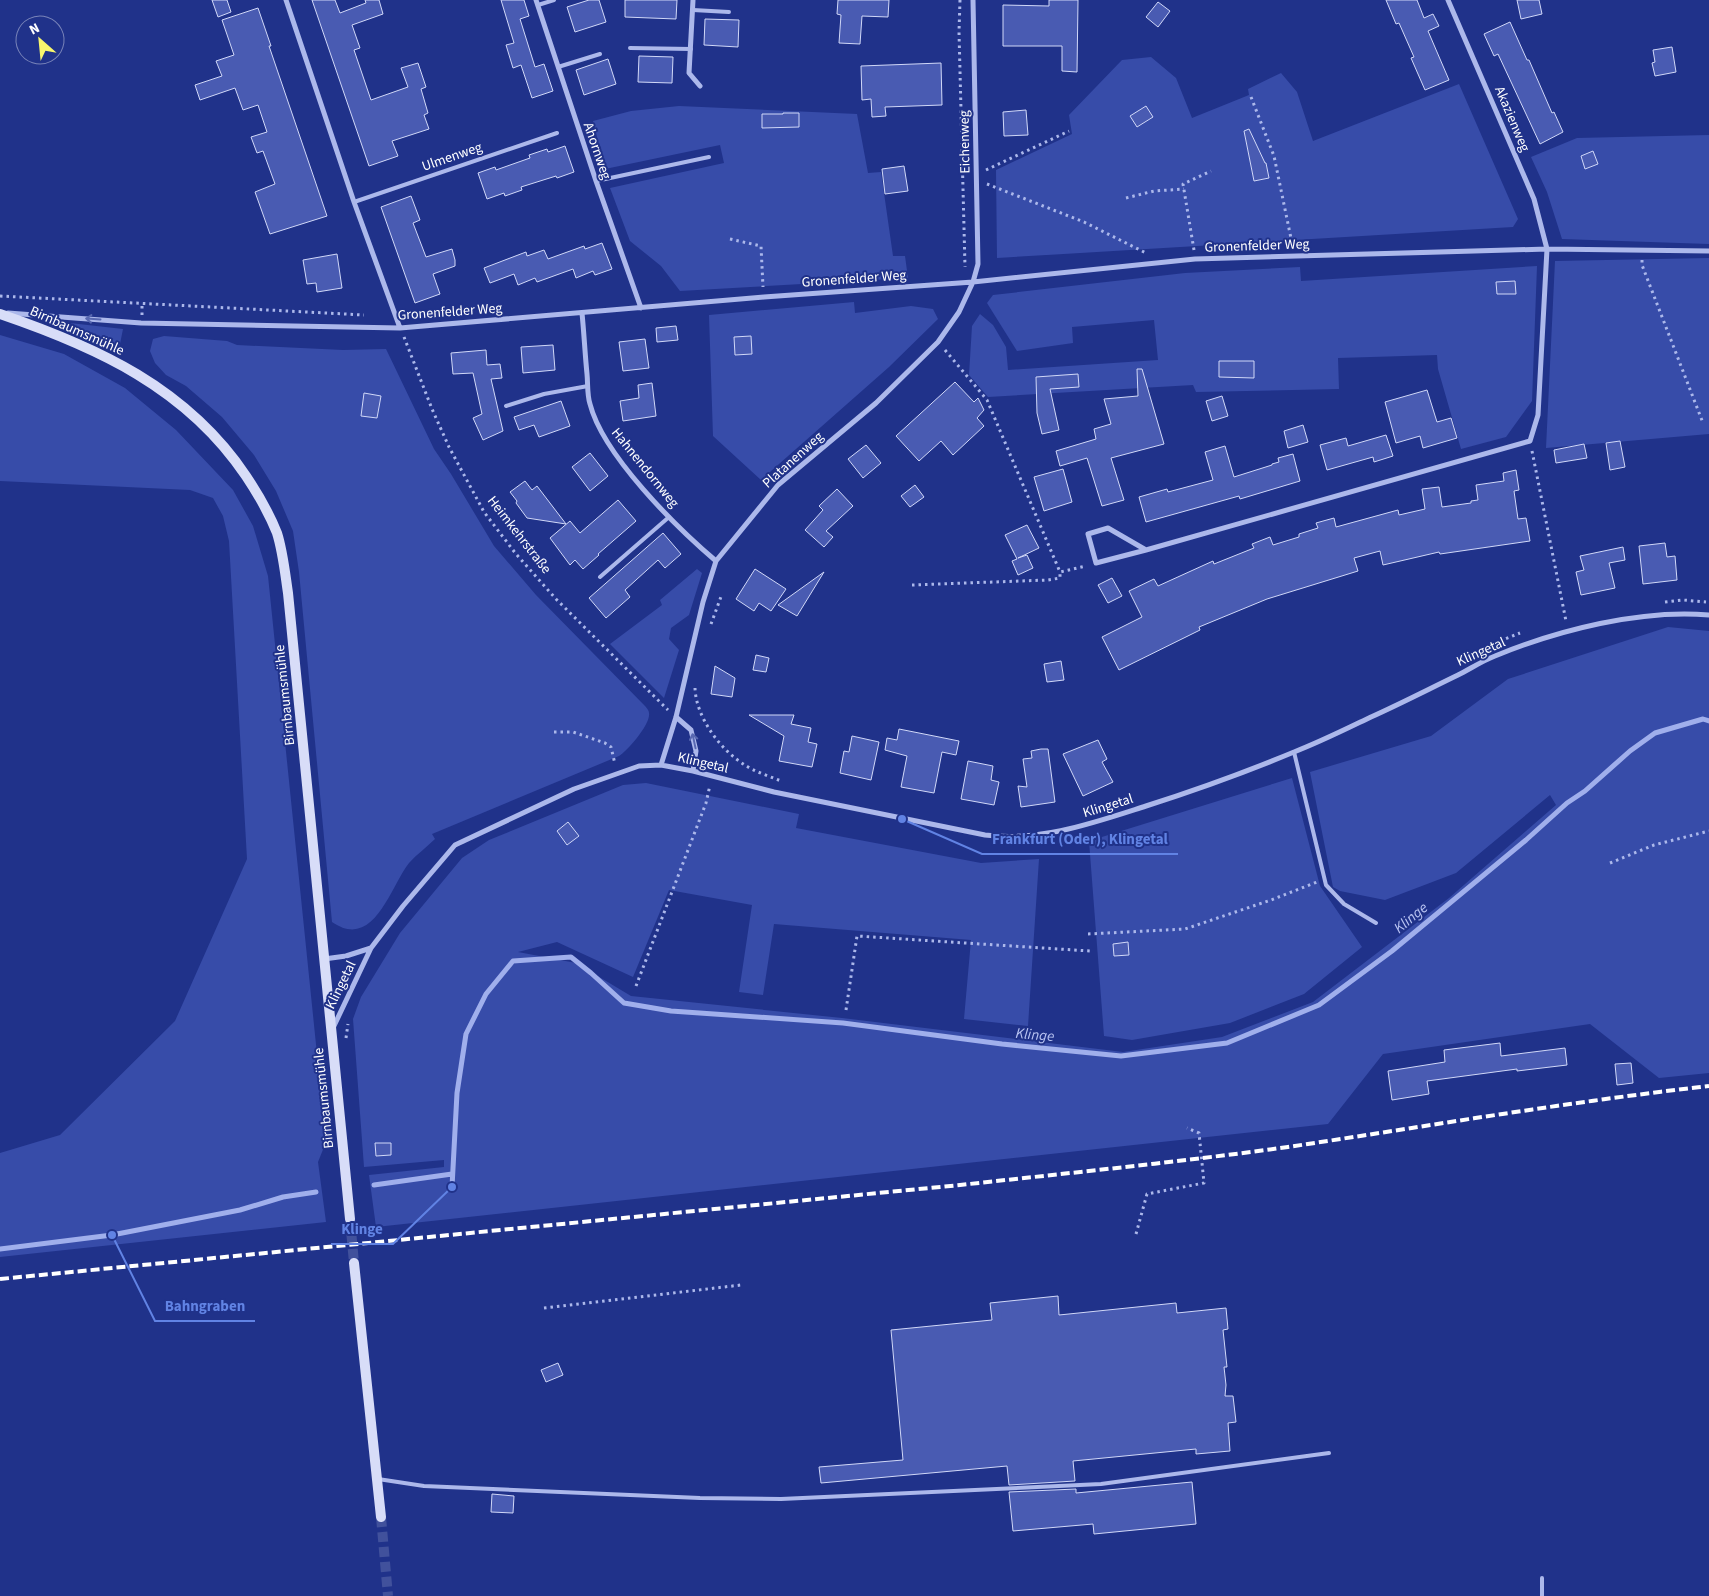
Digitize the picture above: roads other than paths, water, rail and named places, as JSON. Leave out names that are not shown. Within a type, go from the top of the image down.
[{"type":"main road","name":"Birnbaumsmühle","points":[[0,313],[43,328],[85,346],[127,368],[165,393],[200,420],[233,457],[256,492],[277,533],[284,564],[350,1220]]},
{"type":"main road","points":[[354,1263],[380,1517]]},
{"type":"street","points":[[286,0],[354,202],[400,328]]},
{"type":"street","points":[[693,0],[689,73],[700,86]]},
{"type":"street","name":"Eichenweg","points":[[973,282],[978,264],[974,0]]},
{"type":"street","name":"Akazienweg","points":[[1448,0],[1534,199],[1547,249]]},
{"type":"street","name":"Ahornweg","points":[[537,3],[640,308]]},
{"type":"street","points":[[1146,550],[1108,528],[1088,534],[1096,563],[1146,550],[1530,440],[1538,415],[1547,249]]},
{"type":"street","name":"Gronenfelder Weg","points":[[0,313],[141,323],[400,328],[764,297],[973,282],[1195,259],[1547,249],[1709,251]]},
{"type":"street","name":"Platanenweg","points":[[661,765],[676,717],[703,602],[716,561],[778,485],[876,403],[938,342],[960,312],[973,282]]},
{"type":"street","name":"Hahnendornweg","points":[[582,313],[589,403],[600,431],[631,474],[669,517],[716,561]]},
{"type":"street","name":"Klingetal","points":[[332,1031],[371,948],[403,906],[455,845],[574,788],[639,766],[661,765],[693,771],[792,796],[1005,838],[1033,836],[1078,827],[1177,796],[1294,752],[1387,710],[1495,656],[1568,631],[1635,618],[1684,613],[1709,616]]},
{"type":"street","points":[[676,717],[692,730],[696,751],[693,771]]},
{"type":"street","name":"Klingetal","points":[[324,959],[346,956],[371,948]]},
{"type":"lane","points":[[537,3],[554,0]]},
{"type":"lane","points":[[693,10],[729,12]]},
{"type":"lane","points":[[630,48],[691,49]]},
{"type":"lane","points":[[558,67],[600,54]]},
{"type":"lane","name":"Ulmenweg","points":[[354,202],[557,133]]},
{"type":"lane","points":[[596,182],[709,157]]},
{"type":"lane","points":[[506,406],[544,394],[588,386]]},
{"type":"lane","points":[[600,577],[669,517]]},
{"type":"lane","points":[[1294,752],[1326,885],[1344,904],[1376,923]]},
{"type":"lane","points":[[376,1478],[424,1486],[700,1498],[781,1499],[1101,1484],[1329,1453]]},
{"type":"lane","points":[[1542,1578],[1542,1596]]},
{"type":"waterway","name":"Klinge","points":[[452,1187],[457,1093],[466,1034],[486,994],[513,961],[571,957],[624,1003],[671,1011],[843,1023],[1002,1044],[1121,1056],[1227,1043],[1319,1005],[1392,951],[1526,840],[1567,803],[1585,791],[1630,751],[1655,733],[1703,719],[1709,721]]},
{"type":"waterway","points":[[374,1185],[452,1174]]},
{"type":"waterway","points":[[0,1249],[112,1235],[240,1210],[283,1197],[316,1192]]},
{"type":"tunnel","points":[[350,1219],[354,1263]]},
{"type":"tunnel","points":[[381,1517],[388,1596]]},
{"type":"railway","points":[[0,1279],[960,1185],[1206,1158],[1551,1107],[1709,1086]]},
{"type":"place","name":"Frankfurt (Oder), Klingetal","points":[[902,819]]},
{"type":"place","name":"Klinge","points":[[452,1187]]},
{"type":"place","name":"Bahngraben","points":[[112,1235]]}]
